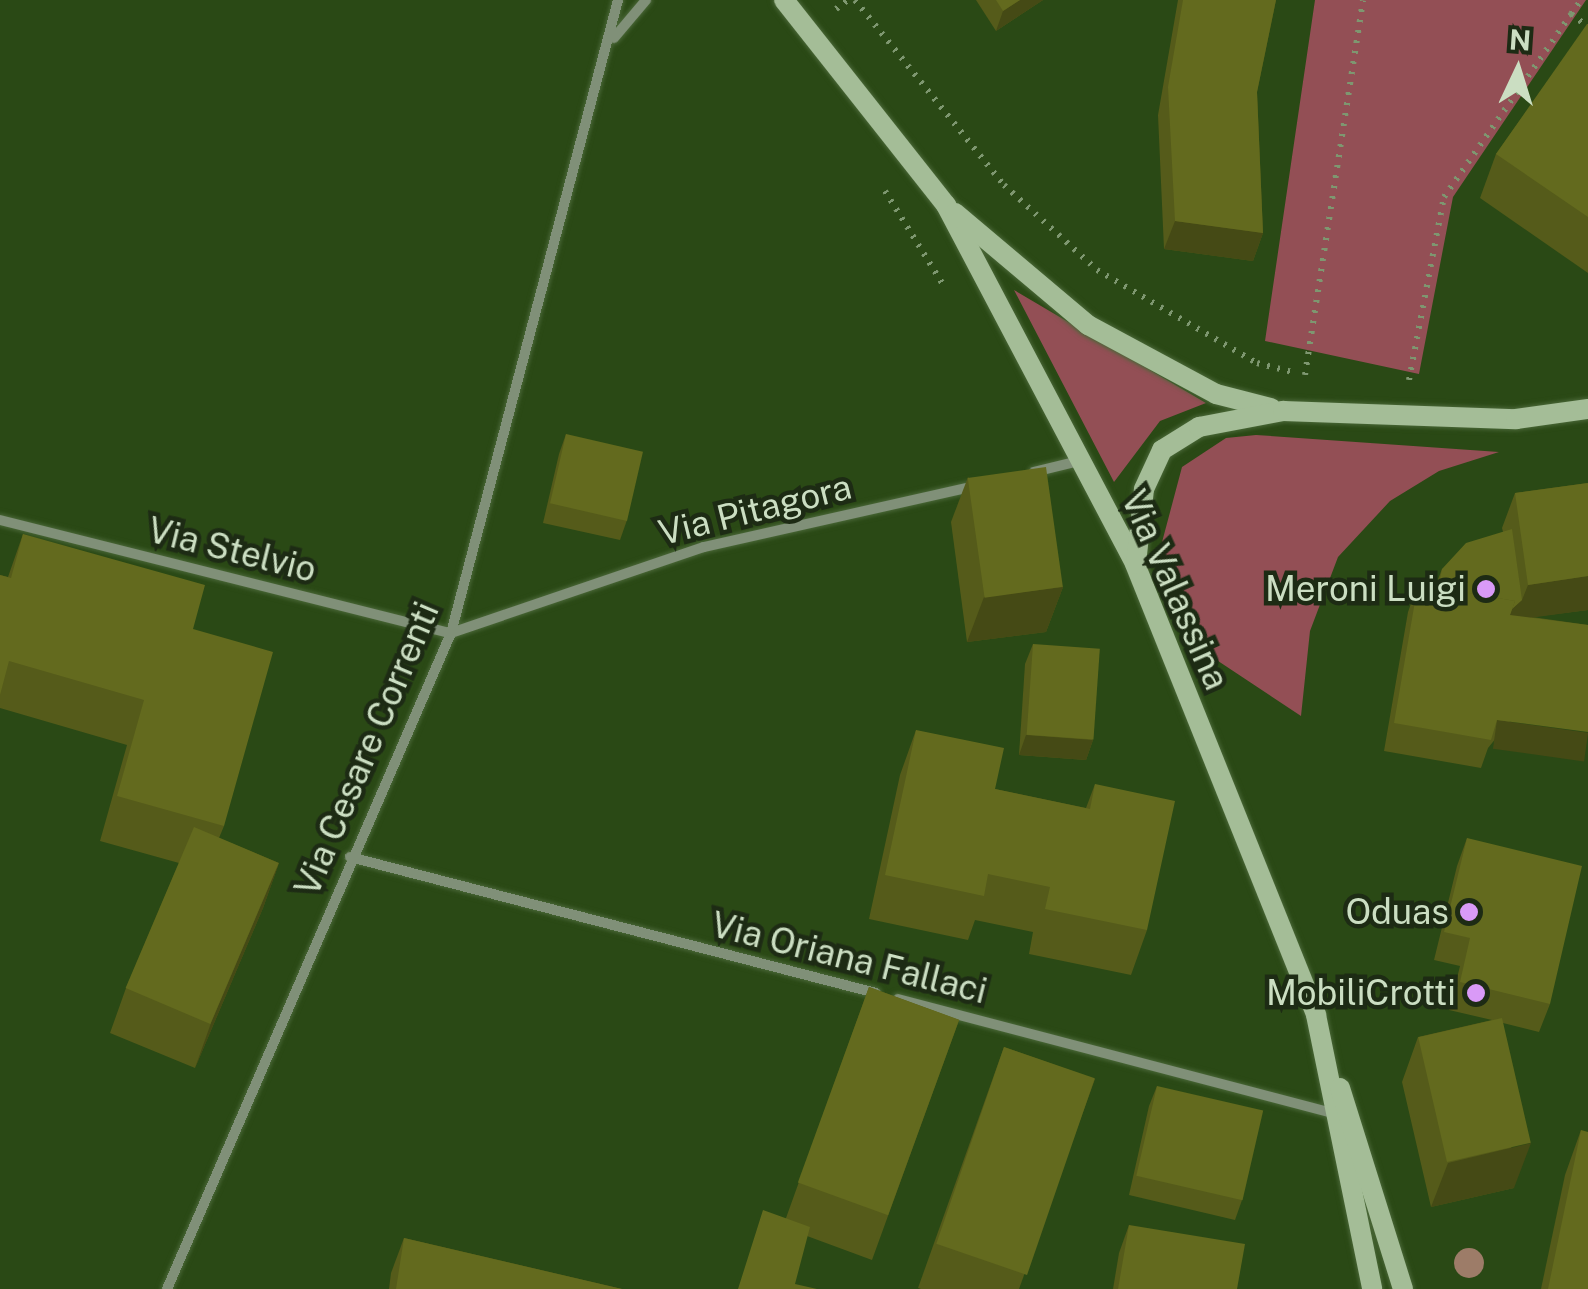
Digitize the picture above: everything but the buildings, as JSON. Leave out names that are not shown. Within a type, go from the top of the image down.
[{"type":"main road","name":"Via Valassina","points":[[784,0],[946,205],[1078,461],[1136,564],[1316,1015],[1403,1289]]},
{"type":"main road","name":"Via Valassina","points":[[946,205],[1088,325],[1216,394],[1282,411]]},
{"type":"main road","points":[[1136,564],[1144,489],[1162,450],[1199,427],[1282,411],[1516,419],[1588,409]]},
{"type":"main road","name":"Via Valassina","points":[[1316,1015],[1372,1289]]},
{"type":"street","name":"Via Cesare Correnti","points":[[167,1289],[350,858],[451,634],[613,39],[618,0]]},
{"type":"street","name":"Via Cesare Correnti","points":[[613,39],[646,0]]},
{"type":"street","points":[[1010,478],[1078,461]]},
{"type":"street","name":"Via Pitagora","points":[[451,634],[704,547],[991,482]]},
{"type":"street","name":"Via Stelvio","points":[[0,520],[451,634]]},
{"type":"street","name":"Via Oriana Fallaci","points":[[350,858],[1334,1113]]},
{"type":"path","points":[[854,0],[1004,185],[1097,270],[1257,363],[1322,376]]},
{"type":"path","points":[[1305,375],[1363,0]]},
{"type":"path","points":[[1391,382],[1408,384],[1444,197],[1581,0]]},
{"type":"path","points":[[1571,14],[1588,27]]},
{"type":"path","points":[[872,174],[953,300]]},
{"type":"shaded area","points":[[1315,0],[1586,0],[1453,197],[1419,374],[1265,341]]},
{"type":"shaded area","points":[[1014,290],[1206,403],[1160,421],[1114,482]]},
{"type":"shaded area","points":[[1256,435],[1499,452],[1439,471],[1390,501],[1338,557],[1310,631],[1301,716],[1203,651],[1161,546],[1182,467],[1226,438]]},
{"type":"place","name":"Meroni Luigi","points":[[1486,589]]},
{"type":"place","name":"Oduas","points":[[1469,912]]},
{"type":"place","name":"MobiliCrotti","points":[[1476,993]]}]
